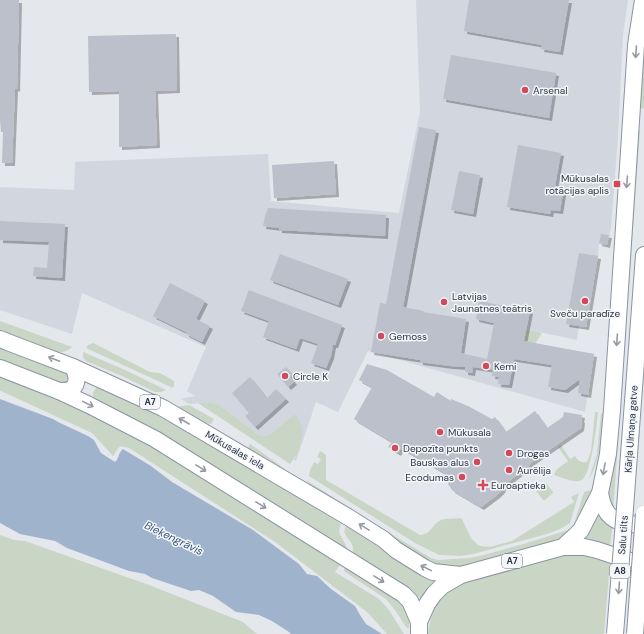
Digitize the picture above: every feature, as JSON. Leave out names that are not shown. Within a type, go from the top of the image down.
[{"type":"highway","points":[[563,547],[581,530],[600,493],[608,454],[636,45],[643,0]]},
{"type":"highway","name":"Kārļa Ulmaņa gatve","points":[[625,508],[644,255]]},
{"type":"highway","name":"Mūkusalas iela","points":[[0,340],[10,342],[73,367],[163,408],[348,517],[425,568],[433,572],[461,575]]},
{"type":"highway","points":[[59,391],[68,391],[75,386],[77,377],[73,367]]},
{"type":"highway","name":"Mūkusalas iela","points":[[0,368],[59,391],[155,439],[403,594],[410,601],[419,628]]},
{"type":"highway","points":[[600,493],[604,507],[609,516],[621,523],[630,525],[644,524]]},
{"type":"highway","name":"Salu tilts","points":[[615,634],[625,508]]},
{"type":"highway","name":"Salu tilts","points":[[635,634],[644,514]]},
{"type":"highway","name":"Mūkusalas iela","points":[[419,628],[427,604],[434,594],[442,586],[461,575],[563,547],[584,547],[597,550],[630,561],[644,568]]},
{"type":"shaded area","points":[[416,0],[628,0],[623,35],[618,137],[611,228],[607,245],[599,244],[585,327],[579,326],[577,340],[501,324],[498,337],[594,354],[585,412],[368,351],[338,412],[316,402],[296,461],[206,403],[189,404],[181,399],[195,396],[187,391],[206,347],[82,293],[72,334],[0,310],[0,187],[74,190],[75,162],[268,154],[271,201],[399,213],[420,112]]},
{"type":"green space","points":[[644,39],[644,109],[638,107]]},
{"type":"green space","points":[[636,130],[640,130],[613,513],[607,497]]},
{"type":"green space","points":[[0,321],[72,347],[65,351],[57,352],[0,332]]},
{"type":"green space","points":[[501,324],[542,333],[535,344],[498,337]]},
{"type":"green space","points":[[93,343],[150,372],[160,373],[174,381],[174,386],[172,388],[86,348],[88,345]]},
{"type":"green space","points":[[0,345],[66,369],[68,373],[68,380],[66,384],[59,385],[0,361]]},
{"type":"green space","points":[[83,352],[166,390],[155,392],[86,361],[83,357]]},
{"type":"green space","points":[[0,374],[24,383],[116,424],[342,562],[335,572],[379,599],[389,610],[404,634],[387,634],[367,612],[275,542],[129,448],[120,446],[113,456],[92,433],[0,391]]},
{"type":"green space","points":[[102,385],[167,417],[341,524],[339,532],[347,551],[129,416],[96,402],[93,397],[93,392],[97,387]]},
{"type":"green space","points":[[198,403],[219,405],[258,435],[264,436],[270,435],[294,415],[296,415],[302,428],[302,440],[300,446],[290,464]]},
{"type":"green space","points":[[189,405],[214,419],[211,424],[198,420],[177,407]]},
{"type":"green space","points":[[595,412],[598,412],[595,437],[591,459],[585,476],[582,480],[575,481],[554,475],[556,470],[568,461],[558,447],[561,445],[570,459],[575,456],[580,461],[587,462],[591,451]]},
{"type":"green space","points":[[603,413],[605,416],[600,449],[589,479],[597,454],[601,414]]},
{"type":"green space","points":[[250,444],[285,469],[283,471],[247,450]]},
{"type":"green space","points":[[320,451],[326,455],[326,480],[420,535],[430,531],[438,521],[460,518],[462,519],[471,538],[481,546],[490,547],[512,541],[574,502],[571,497],[579,493],[570,523],[562,528],[547,534],[473,554],[461,556],[439,555],[415,543],[309,476],[314,462],[318,464],[321,459],[317,457]]},
{"type":"green space","points":[[306,480],[347,506],[349,510],[310,485]]},
{"type":"green space","points":[[546,483],[553,493],[543,500],[536,489]]},
{"type":"green space","points":[[592,491],[577,526],[560,539],[457,567],[429,564],[355,512],[431,558],[438,560],[468,558],[527,543],[568,530],[574,524],[584,492]]},
{"type":"green space","points":[[599,510],[613,523],[610,546],[582,539]]},
{"type":"green space","points":[[346,526],[434,582],[422,599],[352,555],[353,546],[346,536],[344,530]]},
{"type":"green space","points":[[0,535],[14,540],[25,541],[149,585],[243,622],[257,634],[0,634]]},
{"type":"green space","points":[[562,555],[587,555],[610,562],[604,634],[428,634],[431,617],[438,602],[446,593],[455,587],[484,576]]},
{"type":"green space","points":[[345,566],[398,600],[405,609],[409,621],[409,628],[406,627],[386,599],[345,572]]},
{"type":"water","name":"Bieķengrāvis","points":[[0,399],[53,419],[88,436],[94,440],[101,453],[115,462],[123,449],[151,466],[172,482],[253,530],[299,564],[307,574],[317,576],[331,589],[355,606],[366,624],[382,634],[291,634],[272,621],[259,615],[236,612],[213,596],[199,590],[191,591],[152,578],[145,574],[129,571],[67,548],[55,541],[20,534],[0,523]]},
{"type":"building","points":[[0,0],[19,0],[17,89],[15,88],[12,163],[2,163],[3,132],[1,132],[0,119]]},
{"type":"building","points":[[469,0],[569,0],[560,52],[541,49],[542,45],[464,31]]},
{"type":"building","points":[[176,34],[177,90],[155,91],[157,145],[119,147],[119,91],[89,92],[88,36]]},
{"type":"building","points":[[451,55],[556,73],[549,118],[443,99]]},
{"type":"building","points":[[419,127],[436,130],[403,307],[466,319],[461,353],[487,359],[494,323],[476,319],[479,301],[530,311],[524,341],[594,354],[588,395],[578,393],[580,379],[565,390],[548,387],[552,365],[514,359],[509,385],[498,384],[499,377],[492,376],[493,370],[473,367],[472,373],[465,372],[465,367],[420,362],[420,360],[371,352],[380,303],[386,304]]},
{"type":"building","points":[[518,145],[561,153],[555,186],[564,187],[560,211],[551,210],[550,214],[507,207]]},
{"type":"building","points":[[334,161],[336,194],[274,198],[272,165]]},
{"type":"building","points":[[459,171],[480,175],[473,214],[451,210]]},
{"type":"building","points":[[268,208],[386,215],[385,236],[279,230],[279,228],[263,226]]},
{"type":"building","points":[[0,221],[65,224],[62,278],[33,276],[34,267],[47,268],[49,242],[0,240]]},
{"type":"building","points":[[601,234],[609,235],[607,245],[599,243]]},
{"type":"building","points":[[579,253],[598,256],[586,327],[566,324]]},
{"type":"building","points":[[280,254],[348,279],[338,305],[270,280]]},
{"type":"building","points":[[170,283],[205,301],[196,319],[210,326],[202,342],[186,334],[186,332],[153,316]]},
{"type":"building","points":[[249,290],[342,325],[335,345],[333,345],[331,356],[326,368],[311,363],[318,344],[300,338],[296,349],[263,337],[269,321],[241,311]]},
{"type":"building","name":"Mūkusala","points":[[367,364],[387,370],[434,397],[437,392],[451,401],[451,399],[468,406],[492,419],[495,417],[506,432],[535,411],[547,428],[563,417],[564,412],[582,415],[581,428],[529,464],[530,465],[504,485],[502,490],[497,495],[481,507],[452,490],[448,484],[450,476],[401,448],[398,453],[388,447],[392,442],[354,419],[372,387],[359,380]]},
{"type":"building","name":"Circle K","points":[[286,367],[293,375],[290,377],[294,382],[288,387],[277,374]]},
{"type":"building","points":[[250,377],[267,398],[276,389],[286,399],[255,427],[245,416],[249,413],[232,393]]},
{"type":"place","name":"Arsenal","points":[[525,90]]},
{"type":"place","name":"Mūkusalas rotācijas aplis","points":[[617,184]]},
{"type":"place","name":"Sveču paradīze","points":[[585,301]]},
{"type":"place","name":"Latvijas Jaunatnes teātris","points":[[444,302]]},
{"type":"place","name":"Gemoss","points":[[381,336]]},
{"type":"place","name":"Kemi","points":[[486,366]]},
{"type":"place","name":"Circle K","points":[[285,376]]},
{"type":"place","name":"Mūkusala","points":[[440,432]]},
{"type":"place","name":"Depozīta punkts","points":[[395,448]]},
{"type":"place","name":"Drogas","points":[[509,453]]},
{"type":"place","name":"Bauskas alus","points":[[477,462]]},
{"type":"place","name":"Aurēlija","points":[[509,470]]},
{"type":"place","name":"Ecodumas","points":[[462,477]]},
{"type":"place","name":"Euroaptieka","points":[[483,485]]}]
